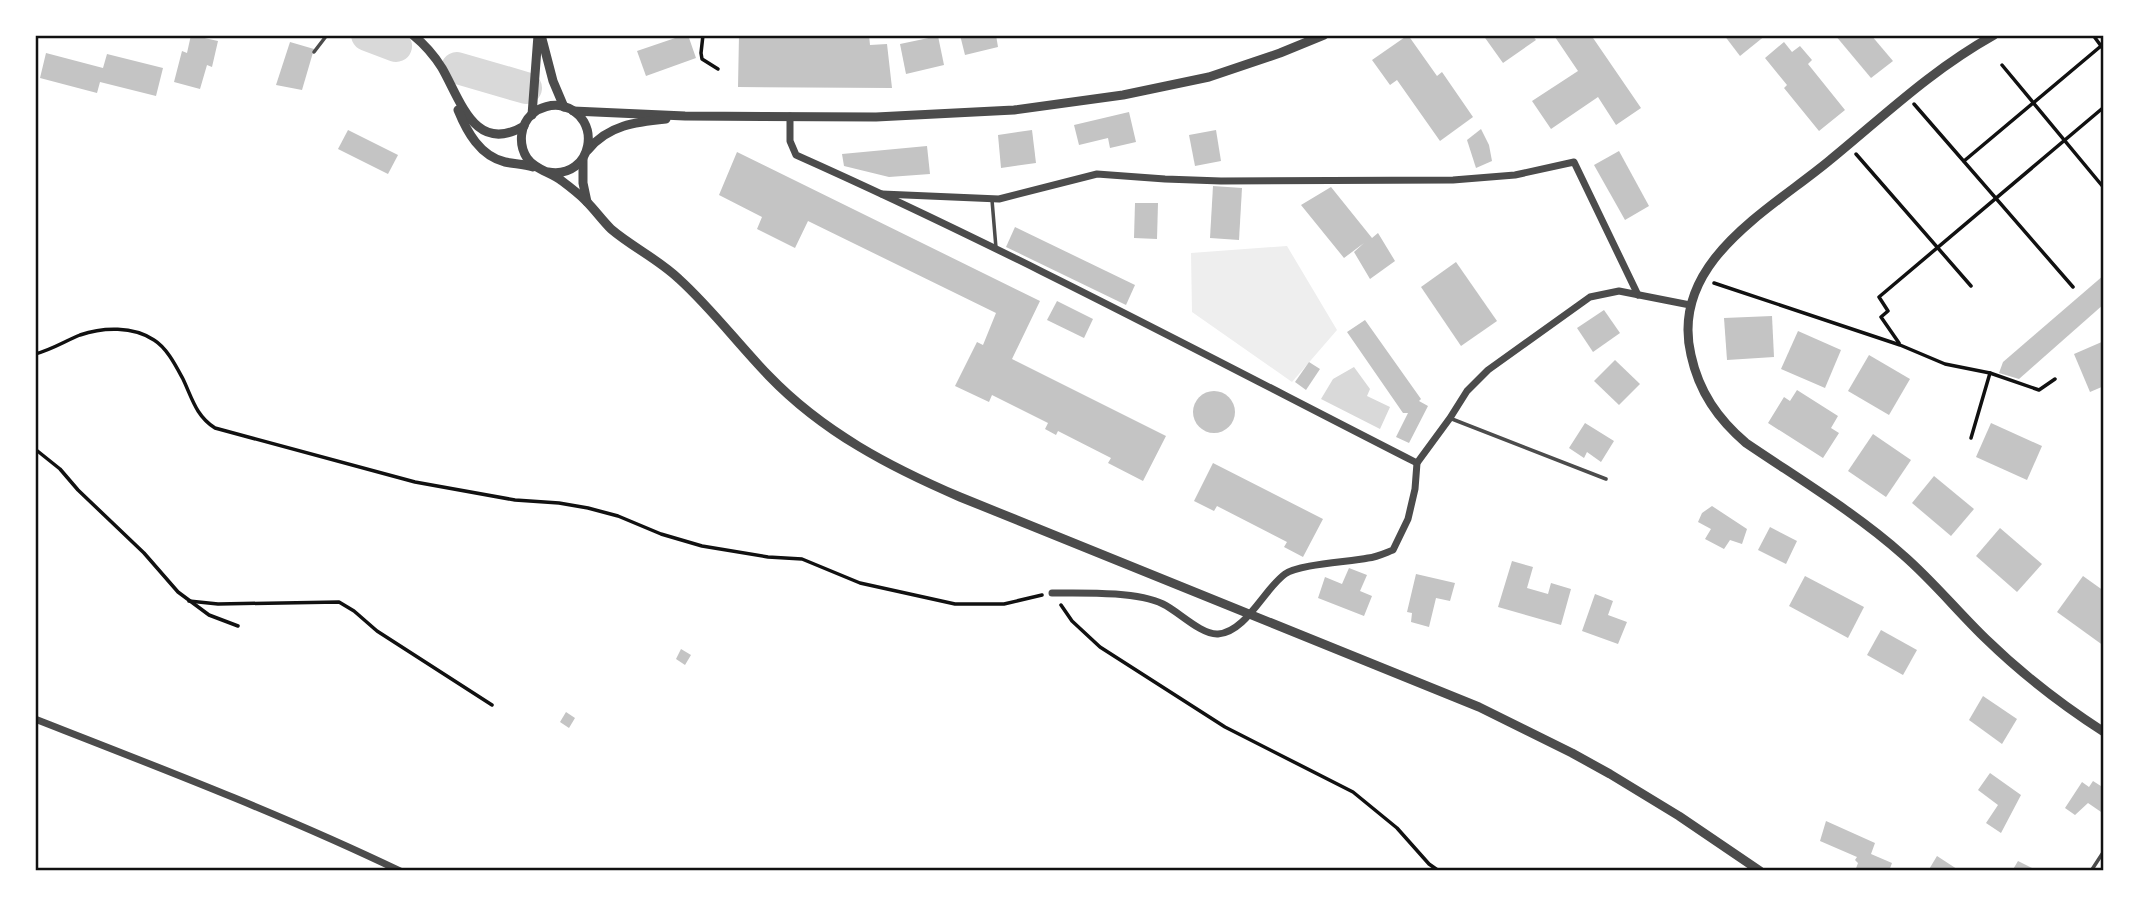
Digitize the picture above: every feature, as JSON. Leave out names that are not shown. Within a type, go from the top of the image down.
[{"type":"street","points":[[413,35],[435,57],[467,116],[482,129],[503,135],[524,126]]},
{"type":"street","points":[[536,167],[527,158],[521,140],[524,126],[532,114],[539,35]]},
{"type":"street","points":[[539,35],[553,81],[568,109],[581,118],[587,128],[589,140],[583,183],[587,202]]},
{"type":"street","points":[[532,114],[547,107],[685,116],[918,115],[1014,110],[1123,95],[1209,77],[1280,54],[1324,35]]},
{"type":"street","points":[[1994,35],[1954,59],[1906,94],[1819,169],[1756,218],[1720,252],[1700,280],[1690,305],[1689,349],[1701,388],[1728,428],[1895,549],[1934,584],[2012,663],[2067,707],[2104,732]]},
{"type":"street","points":[[444,72],[467,130],[482,150],[493,158],[536,167],[560,179],[587,202],[611,229],[660,262],[679,279],[784,390],[849,442],[890,466],[931,485],[1468,702],[1610,774],[1760,871]]},
{"type":"street","points":[[548,172],[567,171],[602,136],[622,126],[685,116]]},
{"type":"street","points":[[790,116],[790,141],[796,155],[996,248],[1417,463]]},
{"type":"street","points":[[882,194],[999,199],[1097,174],[1221,181],[1452,180],[1515,175],[1574,162],[1638,295]]},
{"type":"street","points":[[1052,593],[1100,593],[1144,598],[1160,602],[1210,633],[1220,634],[1234,628],[1287,572],[1371,558],[1394,550],[1408,519],[1415,489],[1417,463],[1466,391],[1488,370],[1590,297],[1619,291],[1690,305]]},
{"type":"street","points":[[35,719],[168,769],[400,871]]},
{"type":"lane","points":[[314,52],[327,35]]},
{"type":"lane","points":[[992,198],[996,248]]},
{"type":"lane","points":[[1450,418],[1606,479]]},
{"type":"lane","points":[[2091,871],[2104,851]]},
{"type":"path","points":[[704,35],[702,59],[718,69]]},
{"type":"path","points":[[1964,161],[2102,48],[2093,35]]},
{"type":"path","points":[[2002,65],[2104,188]]},
{"type":"path","points":[[1906,94],[2073,287]]},
{"type":"path","points":[[1900,345],[1881,317],[1888,311],[1880,297],[2104,107]]},
{"type":"path","points":[[1852,149],[1971,286]]},
{"type":"path","points":[[1714,283],[1900,345],[1945,364],[1990,373],[2039,390],[2054,379]]},
{"type":"path","points":[[35,354],[81,335],[112,329],[133,331],[155,340],[170,357],[199,415],[215,428],[415,482],[515,500],[588,508],[702,546],[768,557],[802,559],[860,583],[955,604],[1004,604],[1052,593],[1072,621],[1100,647],[1224,727],[1353,792],[1397,828],[1429,864],[1439,871]]},
{"type":"path","points":[[1971,438],[1990,373]]},
{"type":"path","points":[[35,449],[60,469],[189,601],[209,615],[238,626]]},
{"type":"path","points":[[189,601],[218,604],[338,602],[354,611],[377,631],[492,705]]},
{"type":"shaded area","points":[[1287,246],[1337,330],[1292,382],[1192,312],[1191,253]]},
{"type":"shaded area","points":[[1354,367],[1370,389],[1367,396],[1390,407],[1380,429],[1321,399],[1333,379]]},
{"type":"building","points":[[191,35],[218,41],[212,67],[207,65],[200,89],[174,82],[182,51],[187,53]]},
{"type":"building","points":[[688,35],[696,58],[646,76],[637,51]]},
{"type":"building","points":[[739,35],[869,35],[870,45],[887,44],[892,88],[738,87]]},
{"type":"building","points":[[960,35],[996,35],[998,47],[965,55]]},
{"type":"building","points":[[1408,35],[1437,76],[1442,72],[1473,117],[1440,141],[1397,80],[1390,85],[1372,60]]},
{"type":"building","points":[[1483,35],[1532,35],[1536,40],[1503,63]]},
{"type":"building","points":[[1591,35],[1641,108],[1616,125],[1598,97],[1551,129],[1532,101],[1578,71],[1555,37]]},
{"type":"building","points":[[1724,35],[1766,35],[1740,56]]},
{"type":"building","points":[[1835,35],[1871,35],[1893,61],[1871,78]]},
{"type":"building","points":[[938,36],[944,65],[906,74],[900,44]]},
{"type":"building","points":[[290,42],[314,49],[302,90],[276,85]]},
{"type":"building","points":[[1784,42],[1792,52],[1800,46],[1812,60],[1808,64],[1845,110],[1819,131],[1784,88],[1787,85],[1765,58]]},
{"type":"building","points":[[46,53],[103,68],[107,54],[163,68],[156,96],[100,82],[97,93],[40,78]]},
{"type":"building","points":[[1129,112],[1136,142],[1110,148],[1108,138],[1079,145],[1074,125]]},
{"type":"building","points":[[1481,129],[1489,145],[1492,161],[1476,168],[1467,140]]},
{"type":"building","points":[[348,130],[398,155],[388,174],[338,149]]},
{"type":"building","points":[[1032,130],[1036,163],[1001,168],[998,135]]},
{"type":"building","points":[[1216,130],[1221,161],[1195,166],[1189,135]]},
{"type":"building","points":[[927,146],[930,174],[889,177],[844,166],[842,154]]},
{"type":"building","points":[[1619,151],[1649,206],[1625,220],[1594,165]]},
{"type":"building","points":[[737,152],[1040,301],[1012,359],[1166,436],[1143,481],[1108,463],[1111,458],[1058,431],[1056,435],[1045,429],[1048,423],[992,395],[989,402],[955,386],[977,342],[983,345],[996,313],[808,221],[795,248],[757,229],[762,217],[719,195]]},
{"type":"building","points":[[1213,186],[1242,188],[1239,240],[1210,238]]},
{"type":"building","points":[[1331,187],[1372,238],[1378,233],[1395,261],[1370,279],[1354,252],[1364,243],[1344,258],[1301,205]]},
{"type":"building","points":[[1135,203],[1158,203],[1157,239],[1134,238]]},
{"type":"building","points":[[1015,227],[1135,285],[1126,305],[1006,247]]},
{"type":"building","points":[[1456,262],[1497,321],[1461,346],[1421,287]]},
{"type":"building","points":[[2104,275],[2104,304],[2019,379],[1999,373],[2003,362]]},
{"type":"building","points":[[1057,301],[1093,319],[1084,338],[1047,320]]},
{"type":"building","points":[[1604,310],[1620,333],[1593,352],[1577,328]]},
{"type":"building","points":[[1772,316],[1774,357],[1727,360],[1724,318]]},
{"type":"building","points":[[1365,320],[1421,399],[1419,401],[1428,406],[1409,443],[1396,437],[1408,413],[1403,413],[1347,332]]},
{"type":"building","points":[[1798,331],[1841,350],[1825,388],[1781,369]]},
{"type":"building","points":[[2104,341],[2104,386],[2090,392],[2074,354]]},
{"type":"building","points":[[1869,355],[1910,379],[1889,415],[1848,391]]},
{"type":"building","points":[[1615,360],[1640,384],[1619,405],[1594,381]]},
{"type":"building","points":[[1309,362],[1320,369],[1306,390],[1295,382]]},
{"type":"building","points":[[1797,390],[1838,416],[1831,428],[1839,433],[1823,458],[1768,423],[1784,397],[1790,401]]},
{"type":"building","points":[[1214,391],[1229,397],[1235,412],[1229,427],[1214,433],[1199,427],[1193,412],[1199,397]]},
{"type":"building","points":[[1585,423],[1614,441],[1601,462],[1587,452],[1584,458],[1569,448]]},
{"type":"building","points":[[1991,423],[2042,446],[2027,480],[1976,457]]},
{"type":"building","points":[[1873,434],[1911,460],[1886,497],[1848,471]]},
{"type":"building","points":[[1213,463],[1323,519],[1303,557],[1284,547],[1287,542],[1217,506],[1214,511],[1194,501]]},
{"type":"building","points":[[1934,476],[1974,509],[1951,536],[1912,503]]},
{"type":"building","points":[[1712,506],[1747,529],[1742,544],[1730,540],[1724,549],[1705,539],[1711,529],[1698,522],[1702,513]]},
{"type":"building","points":[[1770,527],[1797,541],[1786,564],[1758,550]]},
{"type":"building","points":[[2000,528],[2042,564],[2017,592],[1976,556]]},
{"type":"building","points":[[1512,561],[1533,567],[1527,588],[1548,594],[1551,583],[1571,589],[1561,625],[1498,607]]},
{"type":"building","points":[[1349,568],[1367,575],[1360,591],[1372,596],[1364,616],[1318,598],[1325,577],[1342,584]]},
{"type":"building","points":[[1416,574],[1455,583],[1450,601],[1436,598],[1429,627],[1411,622],[1412,613],[1407,612]]},
{"type":"building","points":[[1805,576],[1864,607],[1848,638],[1789,606]]},
{"type":"building","points":[[2083,576],[2104,591],[2104,646],[2057,612]]},
{"type":"building","points":[[1595,594],[1613,601],[1608,615],[1627,622],[1618,644],[1582,631]]},
{"type":"building","points":[[1881,630],[1917,650],[1903,675],[1867,655]]},
{"type":"building","points":[[681,649],[691,655],[685,665],[676,659]]},
{"type":"building","points":[[1983,696],[2017,719],[2002,744],[1969,720]]},
{"type":"building","points":[[566,712],[575,718],[569,728],[560,722]]},
{"type":"building","points":[[1990,773],[2021,795],[2001,833],[1986,823],[1998,805],[1978,790]]},
{"type":"building","points":[[2093,781],[2104,788],[2104,814],[2088,803],[2075,815],[2065,808],[2082,782],[2089,787]]},
{"type":"building","points":[[1826,821],[1875,843],[1871,854],[1892,863],[1889,871],[1855,871],[1857,857],[1820,841]]},
{"type":"building","points":[[1937,856],[1960,871],[1928,871]]},
{"type":"building","points":[[2018,861],[2038,871],[2012,871]]},
{"type":"waterway","points":[[367,35],[396,46]]},
{"type":"waterway","points":[[457,68],[526,88]]}]
